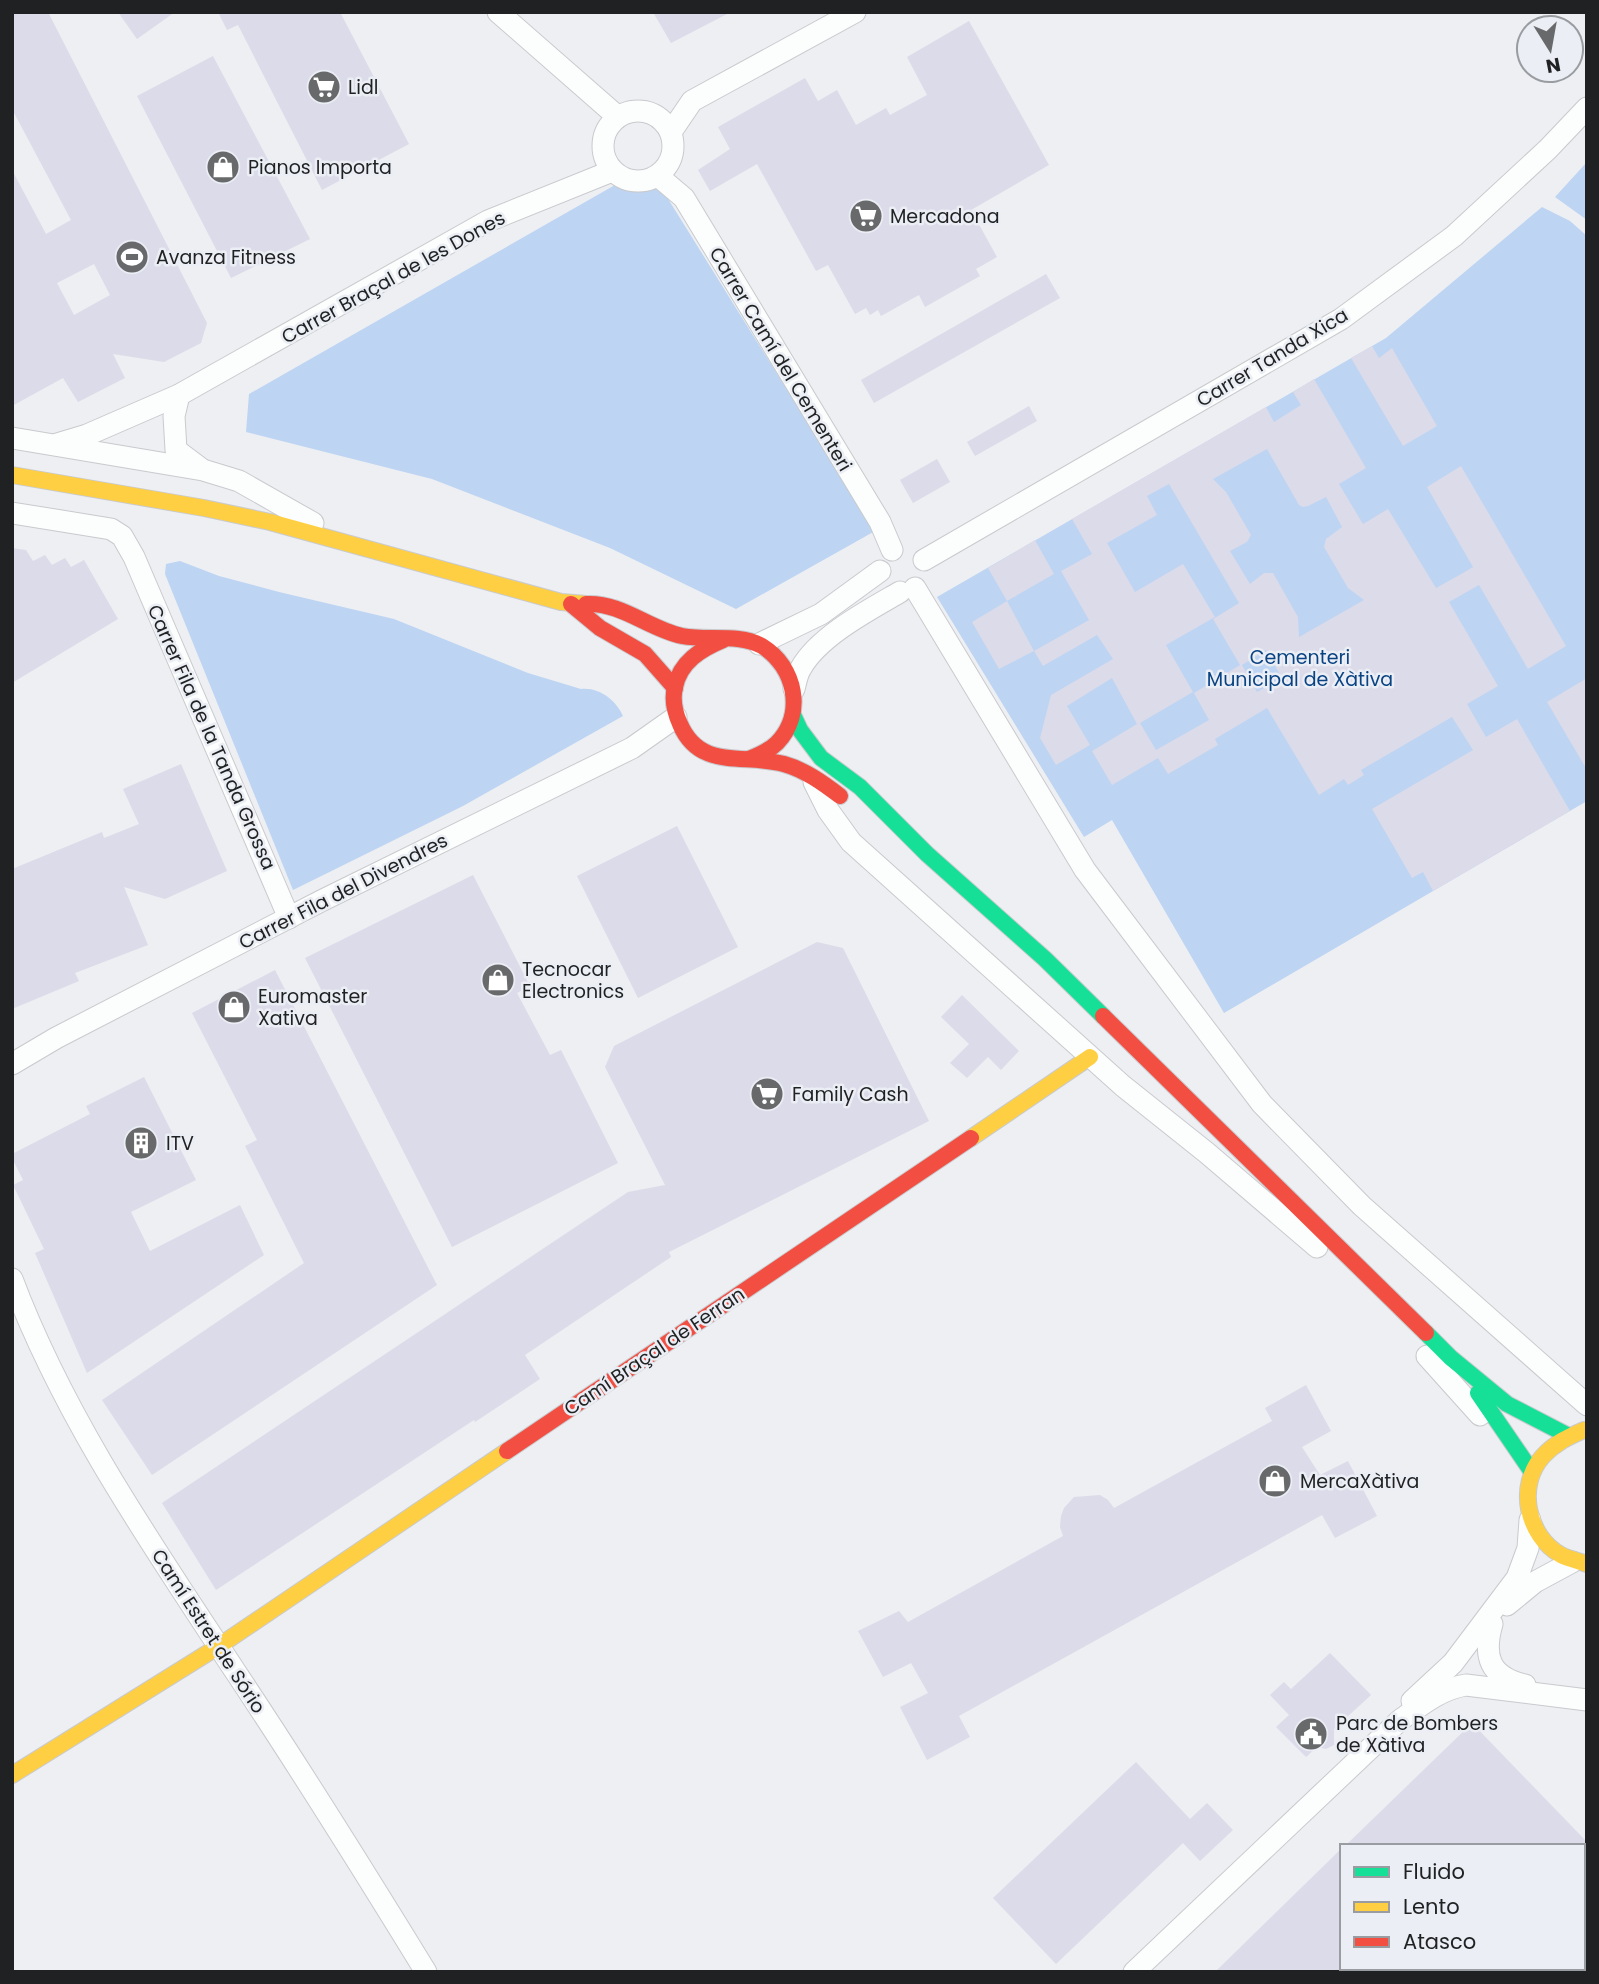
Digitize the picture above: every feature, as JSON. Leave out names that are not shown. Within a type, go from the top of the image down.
[{"type":"main road","points":[[12,475],[231,513],[349,542],[571,604],[602,604],[679,635],[723,640],[741,639],[759,644],[775,655],[788,670],[794,689],[793,715],[787,730],[777,743],[764,753],[749,759]]},
{"type":"main road","points":[[571,604],[600,628],[645,654],[675,688]]},
{"type":"main road","points":[[723,640],[704,648],[687,662],[675,688],[674,702],[680,726],[697,748],[713,757],[775,762],[809,774],[927,854]]},
{"type":"main road","points":[[793,715],[800,730],[821,758],[860,787],[927,854],[1045,959],[1451,1358],[1507,1405],[1567,1435]]},
{"type":"main road","name":"Camí Braçal de Ferran","points":[[12,1775],[219,1646],[1090,1057]]},
{"type":"main road","points":[[1451,1358],[1499,1420],[1532,1472]]},
{"type":"main road","points":[[1580,1563],[1554,1552],[1540,1536],[1530,1517],[1527,1495],[1532,1472],[1541,1457],[1553,1444],[1567,1435],[1587,1429]]},
{"type":"street","points":[[498,12],[618,117]]},
{"type":"street","points":[[671,132],[692,101],[855,12]]},
{"type":"street","name":"Carrer Tanda Xica","points":[[924,560],[1341,319],[1454,236],[1548,149],[1587,108]]},
{"type":"street","points":[[629,112],[654,114],[664,121],[671,132],[673,156],[658,176],[647,181],[634,182],[622,178],[612,171],[606,161],[604,136],[609,125],[629,112]]},
{"type":"street","name":"Carrer Braçal de les Dones","points":[[57,444],[87,435],[178,395],[488,221],[612,171]]},
{"type":"street","name":"Carrer Camí del Cementeri","points":[[658,176],[684,198],[880,522],[892,550]]},
{"type":"street","points":[[178,395],[174,416],[176,450],[203,470]]},
{"type":"street","points":[[12,438],[203,470],[239,481],[349,542]]},
{"type":"street","name":"Carrer Fila de la Tanda Grossa","points":[[12,513],[111,529],[122,536],[134,557],[289,918]]},
{"type":"street","points":[[794,689],[800,669],[814,650],[841,629],[908,590],[923,579],[924,560],[914,549],[906,547],[892,550],[883,558],[880,570],[886,585],[908,590],[1086,870],[1262,1104],[1362,1206],[1587,1405]]},
{"type":"street","points":[[759,644],[821,614],[880,570]]},
{"type":"street","name":"Carrer Fila del Divendres","points":[[12,1064],[56,1038],[289,918],[680,726]]},
{"type":"street","points":[[809,774],[828,810],[851,842],[1140,1101],[1236,1177],[1321,1251],[1441,1370],[1489,1427],[1527,1495]]},
{"type":"street","name":"Carrer Fila del Divendres","points":[[12,1046],[56,1038]]},
{"type":"street","name":"Camí Estret de Sório","points":[[12,1279],[40,1347],[69,1405],[135,1516],[300,1769],[426,1972]]},
{"type":"street","points":[[1399,1721],[1413,1700],[1465,1654],[1517,1578],[1528,1548],[1530,1517]]},
{"type":"street","points":[[1424,1702],[1508,1603],[1535,1582],[1580,1563]]},
{"type":"street","points":[[1492,1624],[1488,1651],[1490,1663],[1499,1673],[1513,1682],[1579,1698]]},
{"type":"street","points":[[1465,1654],[1467,1673],[1487,1688]]},
{"type":"street","points":[[1134,1972],[1399,1721],[1424,1702],[1454,1687],[1466,1685],[1579,1698]]},
{"type":"green space","points":[[1587,162],[1587,220],[1555,197]]},
{"type":"green space","points":[[640,177],[660,186],[875,531],[736,609],[610,548],[432,479],[246,432],[249,394],[622,181]]},
{"type":"green space","name":"Cementeri Municipal de Xàtiva","points":[[1542,207],[1570,221],[1587,236],[1587,801],[1224,1013],[1112,820],[1084,837],[937,597],[1386,338]]},
{"type":"green space","points":[[180,561],[219,576],[394,619],[528,673],[600,692],[611,700],[623,716],[463,806],[293,890],[165,574],[166,564]]},
{"type":"building","points":[[12,12],[48,12],[207,323],[201,343],[164,362],[113,354],[125,378],[78,402],[63,378],[12,406],[12,170],[46,234],[71,220],[12,109]],"holes":[[[94,264],[110,295],[74,315],[57,283]]]},
{"type":"building","points":[[118,12],[175,12],[137,39]]},
{"type":"building","name":"Lidl","points":[[218,12],[340,12],[409,144],[322,190],[238,25],[227,30]]},
{"type":"building","points":[[653,12],[731,12],[671,43]]},
{"type":"building","points":[[969,21],[1049,165],[971,210],[997,257],[976,269],[980,276],[925,307],[919,295],[881,316],[878,310],[870,315],[866,308],[855,314],[828,265],[816,271],[757,164],[710,191],[698,170],[730,149],[718,127],[805,78],[818,101],[837,90],[856,125],[886,108],[890,115],[927,95],[907,57]]},
{"type":"building","name":"Pianos Importa","points":[[213,56],[310,239],[231,278],[137,96]]},
{"type":"building","points":[[1046,274],[1060,298],[874,403],[861,380]]},
{"type":"building","points":[[1372,346],[1379,358],[1392,348],[1437,426],[1403,446],[1351,358]]},
{"type":"building","points":[[1314,379],[1366,468],[1339,484],[1363,524],[1388,509],[1436,588],[1473,567],[1427,487],[1461,466],[1566,646],[1528,669],[1479,585],[1449,602],[1498,686],[1467,704],[1486,737],[1517,719],[1570,811],[1433,891],[1423,872],[1412,878],[1372,809],[1473,750],[1452,717],[1361,770],[1364,775],[1348,785],[1344,779],[1319,795],[1267,708],[1215,739],[1218,745],[1168,774],[1158,758],[1112,785],[1092,751],[1137,724],[1112,678],[1067,706],[1090,745],[1056,765],[1040,738],[1051,695],[1113,659],[1097,635],[1043,666],[1034,651],[1089,620],[1061,571],[1092,554],[1072,519],[1266,407],[1274,422],[1301,405],[1293,392]],"holes":[[[1267,449],[1299,505],[1308,506],[1326,497],[1342,527],[1326,539],[1324,547],[1348,588],[1364,600],[1299,637],[1298,617],[1273,573],[1264,573],[1250,584],[1230,551],[1247,542],[1251,535],[1226,492],[1213,479]],[[1169,484],[1239,603],[1213,619],[1240,665],[1194,693],[1209,720],[1156,750],[1140,723],[1193,692],[1166,645],[1215,617],[1183,564],[1135,592],[1107,543],[1157,515],[1147,496]],[[1266,650],[1282,678],[1257,692],[1242,665]]]},
{"type":"building","points":[[1029,406],[1037,421],[975,456],[967,442]]},
{"type":"building","points":[[937,459],[950,482],[913,503],[900,480]]},
{"type":"building","points":[[1035,540],[1054,574],[1007,601],[988,568]]},
{"type":"building","points":[[12,548],[26,550],[33,561],[45,555],[52,565],[65,558],[71,567],[84,560],[118,619],[12,683]]},
{"type":"building","points":[[1007,601],[1034,651],[999,669],[972,622]]},
{"type":"building","points":[[1587,678],[1587,770],[1547,702]]},
{"type":"building","points":[[181,764],[227,871],[165,899],[124,887],[148,945],[75,973],[79,981],[12,1009],[12,869],[102,832],[104,838],[139,824],[123,789]]},
{"type":"building","points":[[677,826],[738,947],[638,998],[577,876]]},
{"type":"building","points":[[473,875],[530,986],[517,993],[550,1055],[561,1050],[618,1163],[452,1247],[305,958]]},
{"type":"building","points":[[817,942],[843,948],[929,1121],[669,1252],[671,1257],[525,1355],[540,1379],[216,1590],[162,1503],[628,1192],[665,1185],[605,1067],[614,1046]]},
{"type":"building","points":[[275,970],[437,1285],[152,1475],[102,1400],[304,1263],[245,1146],[257,1140],[192,1013]]},
{"type":"building","points":[[962,995],[1019,1051],[1001,1070],[988,1057],[967,1078],[950,1063],[969,1044],[941,1017]]},
{"type":"building","points":[[144,1077],[196,1180],[131,1212],[150,1251],[240,1205],[264,1255],[87,1373],[35,1253],[44,1249],[13,1185],[23,1180],[12,1154],[90,1114],[86,1106]]},
{"type":"building","points":[[1306,1385],[1331,1431],[1302,1447],[1320,1475],[1348,1461],[1377,1516],[1335,1538],[1322,1515],[959,1716],[970,1737],[927,1760],[900,1707],[928,1693],[911,1663],[883,1677],[858,1631],[899,1611],[908,1622],[1063,1536],[1061,1516],[1074,1497],[1100,1495],[1114,1508],[1272,1421],[1265,1408]]},
{"type":"building","points":[[1330,1653],[1371,1695],[1334,1729],[1334,1745],[1326,1749],[1317,1747],[1306,1757],[1276,1727],[1289,1715],[1270,1695],[1284,1682],[1291,1689]]},
{"type":"building","points":[[1472,1723],[1587,1842],[1587,1846],[1585,1844],[1347,1844]]},
{"type":"building","points":[[1136,1762],[1190,1819],[1207,1803],[1233,1830],[1200,1861],[1183,1843],[1056,1964],[993,1898]]},
{"type":"building","points":[[1340,1850],[1342,1972],[1215,1972]]},
{"type":"traffic: fast","points":[[793,715],[800,730],[821,758],[860,787],[927,854],[1045,959],[1103,1016]]},
{"type":"traffic: fast","points":[[1426,1333],[1451,1358],[1507,1404],[1567,1435]]},
{"type":"traffic: fast","points":[[1478,1393],[1532,1472]]},
{"type":"traffic: slow","points":[[12,475],[270,522],[561,602],[586,604]]},
{"type":"traffic: slow","points":[[971,1138],[1090,1057]]},
{"type":"traffic: slow","points":[[1584,1430],[1552,1447],[1543,1456],[1535,1468],[1528,1495],[1533,1523],[1549,1547],[1561,1555],[1587,1564]]},
{"type":"traffic: slow","points":[[12,1775],[219,1646],[507,1451]]},
{"type":"traffic: jam","points":[[571,604],[600,628],[645,654],[675,688]]},
{"type":"traffic: jam","points":[[586,604],[611,607],[682,636],[733,638],[753,642],[774,655],[783,666],[793,692],[791,719],[777,743],[749,759]]},
{"type":"traffic: jam","points":[[723,640],[693,657],[678,678],[674,706],[689,739],[699,749],[724,758],[769,761],[792,767],[814,777],[840,796]]},
{"type":"traffic: jam","points":[[1103,1016],[1426,1333]]},
{"type":"traffic: jam","points":[[507,1451],[971,1138]]},
{"type":"place","name":"Lidl","points":[[324,87]]},
{"type":"place","name":"Pianos Importa","points":[[223,167]]},
{"type":"place","name":"Mercadona","points":[[866,216]]},
{"type":"place","name":"Avanza Fitness","points":[[132,257]]},
{"type":"place","name":"Tecnocar Electronics","points":[[498,980]]},
{"type":"place","name":"Euromaster Xativa","points":[[234,1007]]},
{"type":"place","name":"Family Cash","points":[[767,1094]]},
{"type":"place","name":"ITV","points":[[141,1143]]},
{"type":"place","name":"MercaXàtiva","points":[[1275,1481]]},
{"type":"place","name":"Parc de Bombers de Xàtiva","points":[[1311,1734]]}]
